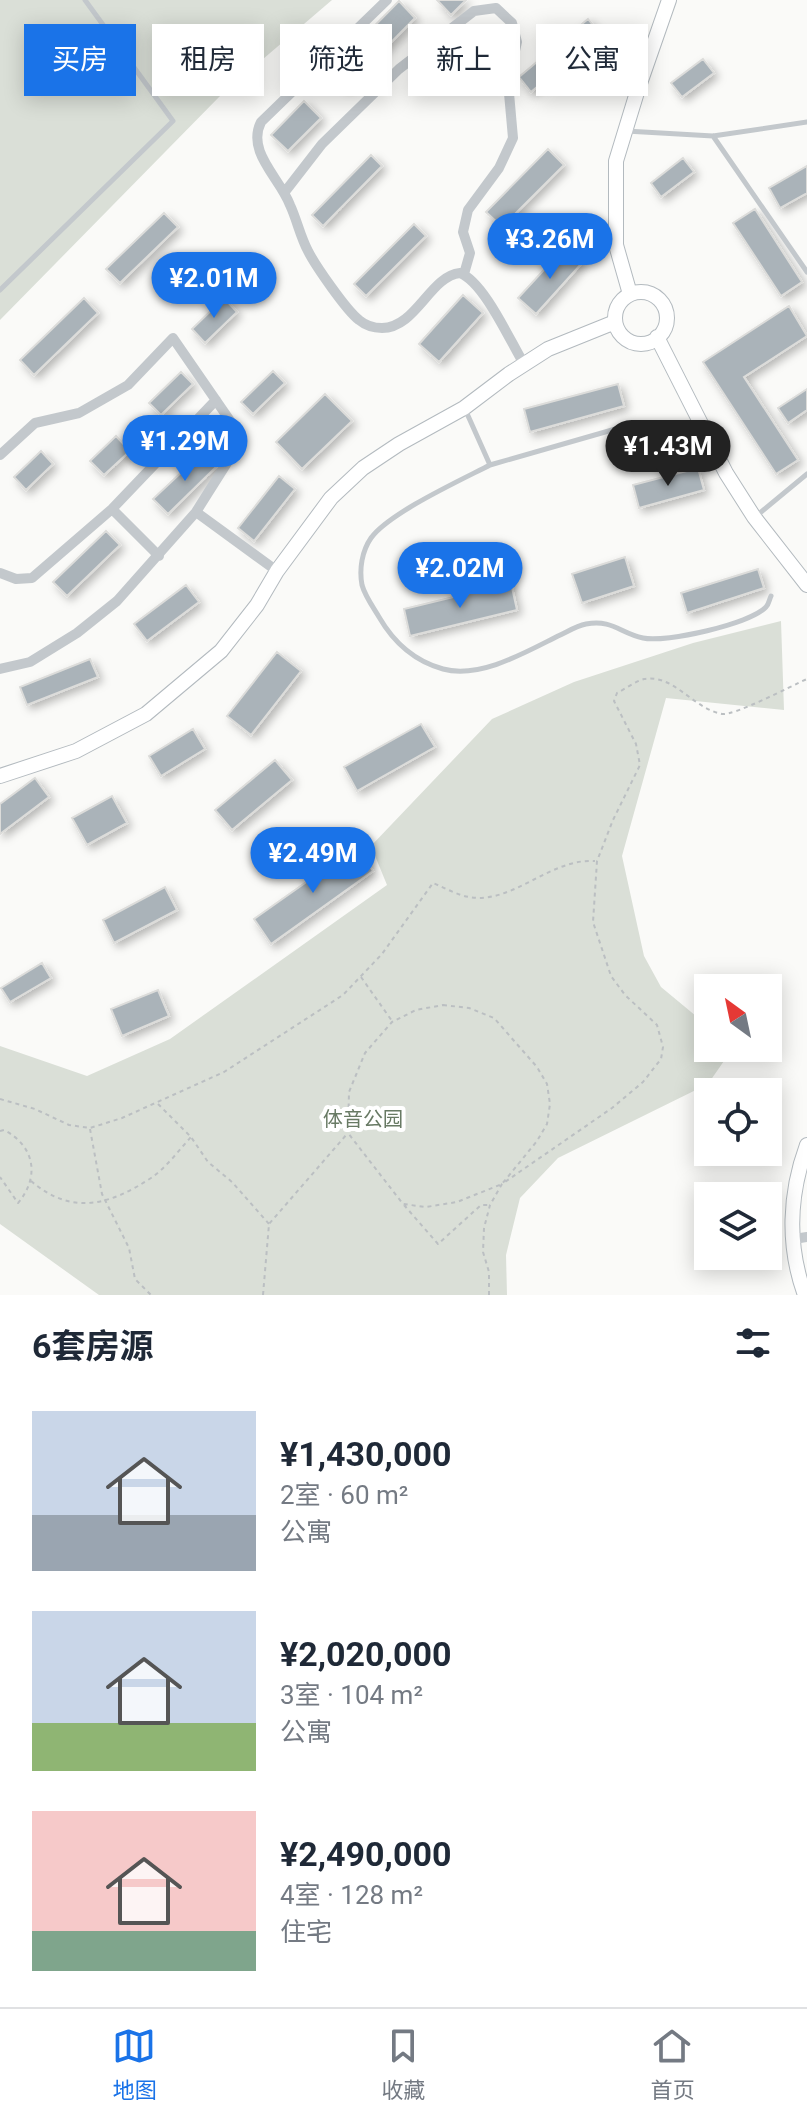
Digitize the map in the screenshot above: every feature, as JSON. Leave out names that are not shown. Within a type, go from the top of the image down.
[{"type":"street","points":[[387,0],[261,122],[256,135],[258,148],[284,193],[309,253],[354,316],[369,326],[387,327],[399,323],[448,276],[464,274],[481,293],[524,364]]},
{"type":"street","points":[[630,294],[616,245],[616,161],[669,0]]},
{"type":"street","points":[[284,193],[322,144],[399,69],[474,11],[496,8],[512,23],[517,42],[508,82],[513,138],[499,168],[468,210],[463,232],[470,253],[464,274]]},
{"type":"street","points":[[630,294],[650,294],[664,307],[665,327],[657,337],[645,343],[632,341],[621,334],[615,322],[617,308],[630,294]]},
{"type":"street","points":[[0,776],[76,751],[146,714],[221,651],[331,498],[363,468],[464,408],[548,349],[615,322]]},
{"type":"street","points":[[657,337],[726,473],[754,517],[807,585]]},
{"type":"street","points":[[0,455],[35,423],[79,413],[128,385],[173,338],[233,425],[230,458],[196,512],[117,601],[77,633],[30,662],[0,669]]},
{"type":"street","points":[[0,573],[16,579],[32,578],[112,509],[216,400]]},
{"type":"street","points":[[112,509],[159,556]]},
{"type":"street","points":[[196,512],[277,571]]},
{"type":"street","points":[[805,1295],[797,1272],[800,1238],[791,1206],[807,1145]]},
{"type":"lane","points":[[0,290],[173,121],[85,0]]},
{"type":"lane","points":[[625,131],[713,136],[807,122]]},
{"type":"lane","points":[[713,136],[807,272]]},
{"type":"lane","points":[[464,408],[490,465]]},
{"type":"lane","points":[[619,428],[490,465],[385,524],[367,546],[361,564],[364,592],[386,629],[410,655],[445,670],[477,669],[525,652],[584,624],[609,623],[644,638],[710,630],[742,620],[766,607],[771,596]]},
{"type":"lane","points":[[754,517],[807,474]]},
{"type":"path","points":[[403,1204],[426,1207],[457,1202],[502,1184],[612,1108],[643,1082],[661,1059],[662,1036],[657,1025],[625,995],[611,976],[593,922],[597,861],[640,765],[636,744],[614,701],[617,693],[644,679],[668,681],[695,703],[723,714],[736,713],[770,694],[807,679]]},
{"type":"path","points":[[0,1099],[35,1109],[69,1125],[90,1128],[157,1103],[224,1072],[343,995],[382,954],[433,883],[470,898],[501,896],[581,860],[597,861]]},
{"type":"path","points":[[361,976],[392,1022]]},
{"type":"path","points":[[489,1295],[489,1272],[483,1240],[490,1205],[547,1124],[550,1104],[547,1084],[537,1067],[494,1018],[469,1008],[443,1005],[416,1010],[392,1022],[365,1053],[349,1092],[348,1133],[438,1244],[481,1205],[490,1205]]},
{"type":"path","points":[[157,1103],[191,1137],[208,1162],[232,1182],[269,1224]]},
{"type":"path","points":[[90,1128],[105,1202],[129,1248],[135,1279],[151,1295]]},
{"type":"path","points":[[0,1131],[16,1136],[31,1156],[31,1181],[18,1203],[0,1177]]},
{"type":"path","points":[[263,1295],[269,1224],[348,1133]]},
{"type":"path","points":[[31,1181],[45,1193],[62,1201],[79,1204],[105,1202],[153,1177],[191,1137]]},
{"type":"green space","points":[[0,0],[332,0],[304,24],[280,24],[280,45],[264,58],[264,24],[152,24],[152,96],[220,96],[0,320]]},
{"type":"green space","name":"体音公园","points":[[781,621],[784,710],[666,698],[622,856],[644,956],[661,987],[694,1014],[694,1062],[723,1062],[712,1078],[694,1078],[694,1091],[558,1158],[520,1198],[506,1255],[507,1295],[99,1295],[0,1224],[0,1046],[87,1076],[170,1039],[387,885],[371,846],[492,719],[574,682],[693,643]]},
{"type":"building","points":[[437,0],[466,0],[451,15]]},
{"type":"building","points":[[399,1],[415,18],[392,41],[392,24],[376,24]]},
{"type":"building","points":[[703,59],[714,73],[682,97],[671,83]]},
{"type":"building","points":[[536,63],[536,88],[531,92],[520,76]]},
{"type":"building","points":[[304,101],[321,118],[288,151],[271,135]]},
{"type":"building","points":[[548,149],[564,165],[502,227],[486,212]]},
{"type":"building","points":[[371,155],[382,166],[323,226],[312,215]]},
{"type":"building","points":[[683,158],[694,172],[661,197],[651,183]]},
{"type":"building","points":[[807,166],[807,193],[780,208],[769,188]]},
{"type":"building","points":[[755,209],[802,282],[781,296],[733,223]]},
{"type":"building","points":[[164,213],[178,227],[120,283],[106,269]]},
{"type":"building","points":[[414,224],[426,236],[366,296],[354,284]]},
{"type":"building","points":[[565,247],[582,263],[536,314],[518,298]]},
{"type":"building","points":[[463,295],[483,313],[439,362],[419,344]]},
{"type":"building","points":[[84,298],[98,313],[34,375],[20,360]]},
{"type":"building","points":[[224,298],[237,312],[205,343],[192,329]]},
{"type":"building","points":[[789,306],[807,336],[744,377],[798,460],[776,474],[703,362]]},
{"type":"building","points":[[273,371],[285,383],[253,414],[241,402]]},
{"type":"building","points":[[181,372],[193,384],[161,415],[149,403]]},
{"type":"building","points":[[618,384],[624,406],[530,432],[524,409]]},
{"type":"building","points":[[807,389],[807,410],[788,423],[778,408]]},
{"type":"building","points":[[325,394],[352,421],[302,469],[276,442]]},
{"type":"building","points":[[116,436],[130,451],[104,475],[90,461]]},
{"type":"building","points":[[41,451],[53,464],[26,490],[14,477]]},
{"type":"building","points":[[203,452],[217,466],[168,514],[153,499]]},
{"type":"building","points":[[698,468],[704,490],[639,508],[633,485]]},
{"type":"building","points":[[279,476],[295,489],[254,541],[238,528]]},
{"type":"building","points":[[106,531],[120,545],[67,596],[53,582]]},
{"type":"building","points":[[625,557],[634,586],[582,603],[572,574]]},
{"type":"building","points":[[758,569],[764,588],[687,613],[681,593]]},
{"type":"building","points":[[511,583],[517,610],[410,636],[404,609]]},
{"type":"building","points":[[186,585],[199,602],[147,641],[134,624]]},
{"type":"building","points":[[277,652],[301,671],[251,735],[227,716]]},
{"type":"building","points":[[90,659],[98,677],[27,705],[20,687]]},
{"type":"building","points":[[421,724],[435,747],[357,791],[344,767]]},
{"type":"building","points":[[193,729],[205,749],[161,776],[149,756]]},
{"type":"building","points":[[275,760],[292,780],[232,830],[215,810]]},
{"type":"building","points":[[35,778],[49,797],[0,834],[0,804]]},
{"type":"building","points":[[112,796],[127,823],[87,845],[72,818]]},
{"type":"building","points":[[356,847],[373,871],[271,944],[254,919]]},
{"type":"building","points":[[165,887],[177,910],[114,943],[103,920]]},
{"type":"building","points":[[42,963],[51,978],[10,1002],[1,988]]},
{"type":"building","points":[[158,990],[169,1016],[122,1036],[111,1009]]}]
